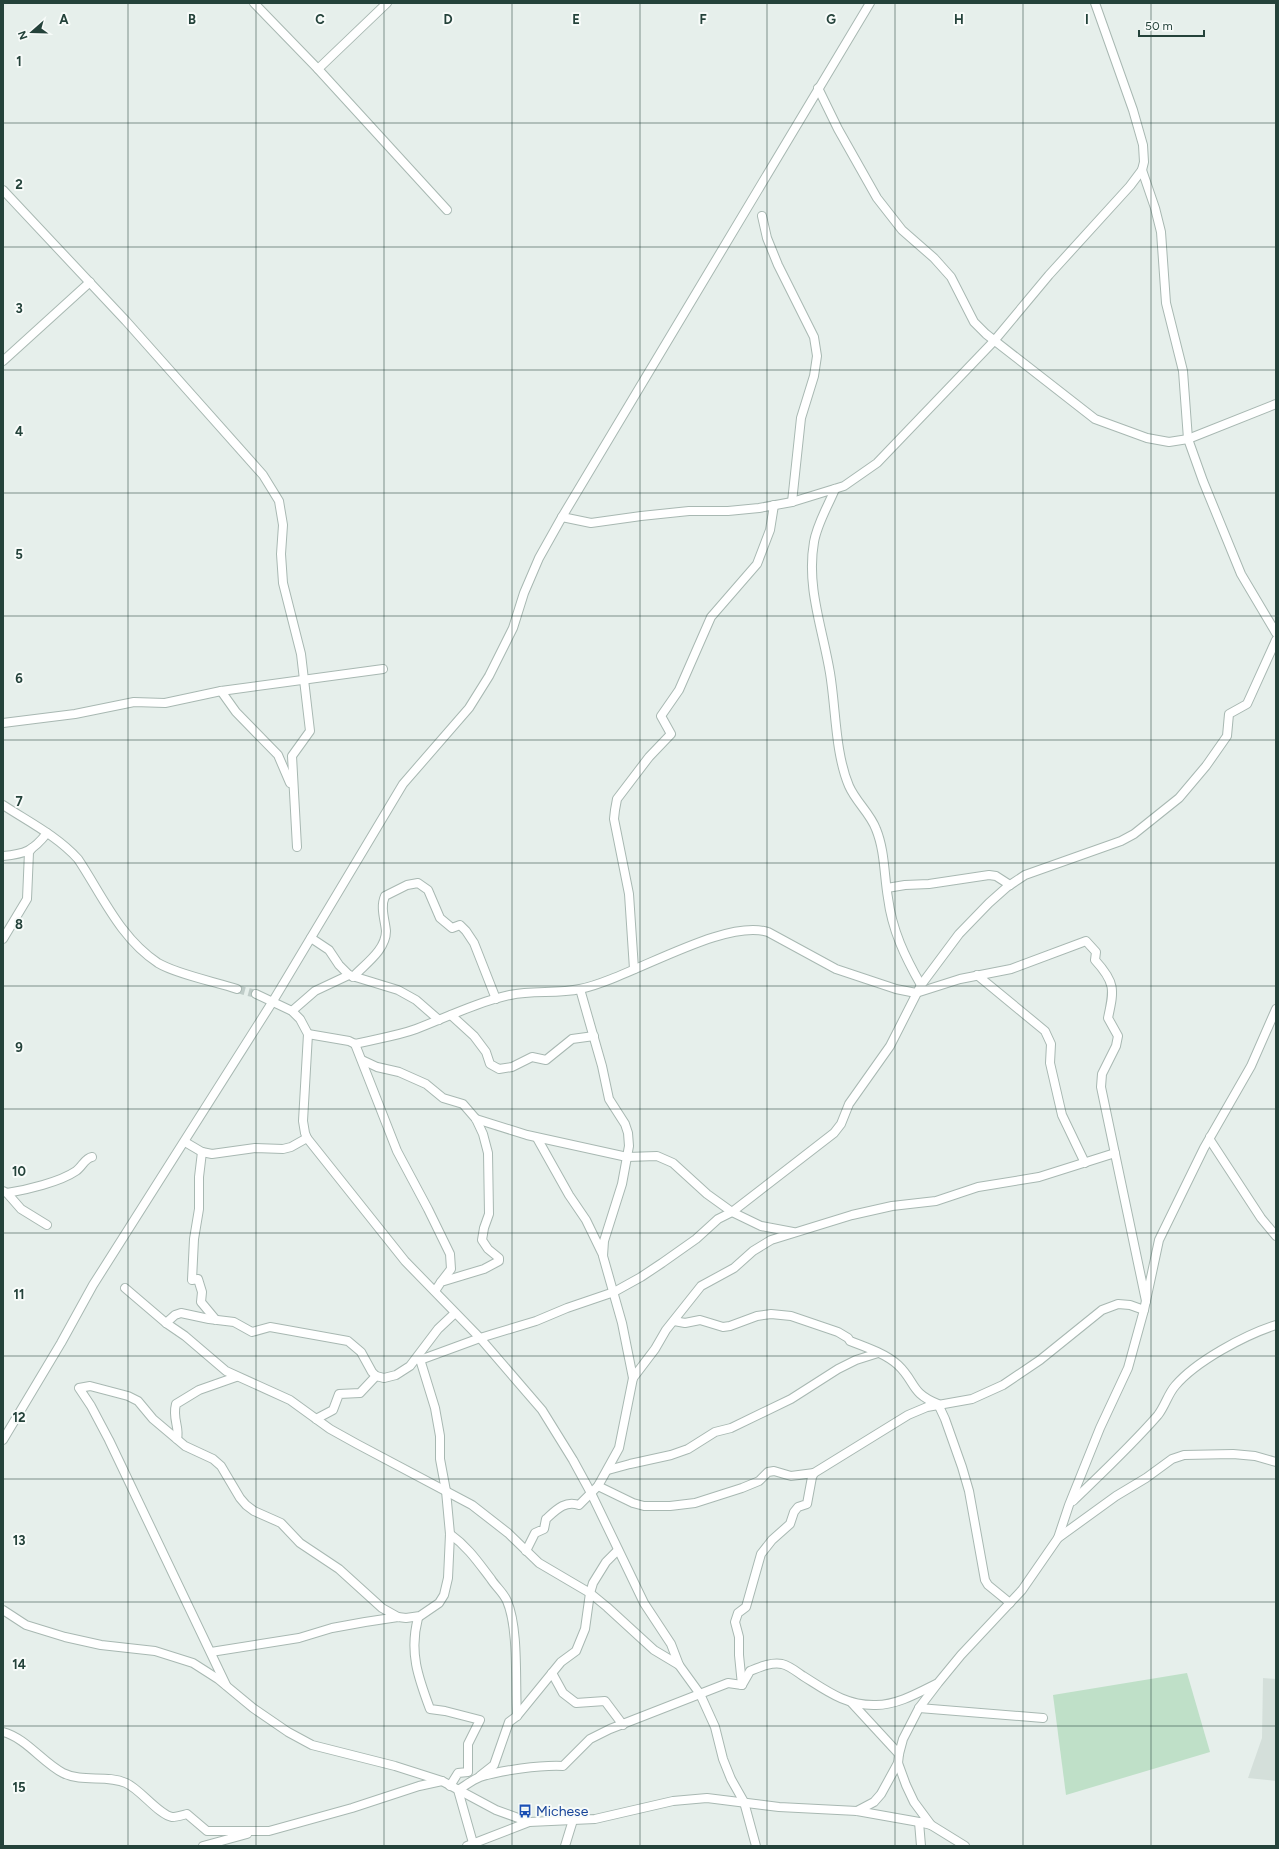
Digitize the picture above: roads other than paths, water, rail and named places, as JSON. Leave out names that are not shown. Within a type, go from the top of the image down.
[{"type":"street","points":[[254,3],[318,69],[446,210]]},
{"type":"street","points":[[318,69],[387,3]]},
{"type":"street","points":[[3,1440],[61,1343],[93,1285],[273,1001],[403,784],[469,708],[489,676],[512,628],[524,593],[539,558],[562,517],[870,3]]},
{"type":"street","points":[[562,517],[591,523],[689,511],[728,511],[792,502],[835,489],[858,478],[877,463],[994,341],[1049,275],[1130,186],[1142,170],[1144,162],[1143,145],[1133,110],[1096,3]]},
{"type":"street","points":[[818,88],[838,129],[877,198],[902,230],[934,258],[951,277],[974,322],[994,341],[1095,419],[1147,438],[1169,442],[1188,439],[1276,404]]},
{"type":"street","points":[[1142,170],[1155,208],[1160,232],[1166,303],[1183,371],[1188,439],[1203,481],[1241,574],[1276,633]]},
{"type":"street","points":[[3,190],[90,282],[263,475],[279,501],[283,525],[281,554],[283,583],[301,654],[310,731],[292,756],[297,847]]},
{"type":"street","points":[[762,216],[767,238],[778,265],[814,337],[817,356],[814,376],[801,418],[792,502]]},
{"type":"street","points":[[3,361],[90,282]]},
{"type":"street","points":[[835,489],[814,541],[811,571],[814,594],[830,674],[843,763],[852,792],[868,814],[876,829],[882,851],[892,923],[899,941],[921,984]]},
{"type":"street","points":[[634,969],[628,894],[614,819],[617,799],[648,757],[671,734],[661,716],[680,690],[711,617],[757,564],[770,530],[774,505]]},
{"type":"street","points":[[420,1358],[525,1325],[614,1292],[641,1277],[696,1239],[718,1219],[732,1212],[834,1132],[841,1124],[849,1104],[890,1046],[921,984],[972,918],[1010,885],[1024,875],[1122,841],[1134,834],[1179,798],[1206,766],[1227,736],[1229,714],[1247,704],[1276,640]]},
{"type":"street","points":[[3,723],[75,714],[134,702],[166,703],[220,691],[383,669]]},
{"type":"street","points":[[220,691],[236,712],[278,756],[287,775],[293,794]]},
{"type":"street","points":[[3,805],[59,840],[78,858],[124,931],[148,955],[159,963],[174,969],[237,989]]},
{"type":"street","points":[[3,856],[26,853],[39,843],[47,833]]},
{"type":"street","points":[[3,939],[27,899],[29,852],[32,848]]},
{"type":"street","points":[[887,888],[905,885],[929,884],[989,875],[996,876],[1010,885]]},
{"type":"street","points":[[292,1011],[315,991],[351,976],[376,954],[385,937],[383,906],[385,896],[407,885],[418,884],[428,890],[440,918],[452,928],[460,925],[471,937],[496,999]]},
{"type":"street","points":[[355,1044],[414,1030],[451,1015],[512,994],[580,989],[728,933],[748,929],[759,929],[768,932],[836,969],[896,989],[916,993],[960,979],[1011,969],[1086,941],[1096,952],[1095,960],[1104,970],[1114,994],[1108,1018],[1118,1036],[1116,1046],[1102,1074],[1101,1088],[1146,1301]]},
{"type":"street","points":[[311,938],[329,950],[339,965],[351,976],[398,990],[421,1003],[439,1020]]},
{"type":"street","points":[[977,975],[1045,1031],[1051,1044],[1050,1063],[1062,1114],[1085,1163]]},
{"type":"street","points":[[580,989],[602,1066],[609,1099],[625,1124],[628,1134],[627,1157],[622,1184],[604,1241],[603,1256]]},
{"type":"street","points":[[256,994],[292,1011],[300,1019],[308,1034],[303,1121],[303,1128],[307,1138],[405,1261],[480,1338],[542,1410],[573,1460],[591,1493],[644,1603],[671,1644],[679,1665],[700,1694],[715,1727],[723,1760],[731,1779],[744,1802],[756,1846]]},
{"type":"street","points":[[857,1811],[874,1802],[881,1794],[919,1708],[962,1655],[1010,1604],[1037,1571],[1058,1538],[1069,1505],[1100,1428],[1128,1368],[1144,1310],[1159,1240],[1210,1137],[1251,1066],[1276,1009]]},
{"type":"street","points":[[451,1015],[474,1036],[486,1052],[490,1064],[499,1068],[512,1067],[532,1057],[546,1060],[572,1039],[594,1036]]},
{"type":"street","points":[[308,1034],[349,1041],[355,1044],[396,1150],[428,1209],[450,1254],[451,1269],[435,1291]]},
{"type":"street","points":[[362,1060],[377,1067],[399,1072],[426,1084],[443,1098],[463,1104],[476,1119],[483,1134],[488,1153],[489,1214],[482,1240],[488,1249],[499,1258],[499,1260],[484,1269],[441,1282]]},
{"type":"street","points":[[476,1119],[537,1138],[627,1157],[657,1156],[673,1163],[707,1194],[732,1212],[761,1226],[793,1232]]},
{"type":"street","points":[[1210,1137],[1262,1218],[1276,1236]]},
{"type":"street","points":[[185,1142],[202,1152],[212,1154],[255,1148],[283,1149],[291,1147],[307,1138]]},
{"type":"street","points":[[526,1550],[535,1533],[544,1529],[546,1519],[560,1507],[572,1503],[579,1505],[598,1486],[608,1470],[619,1448],[633,1378],[631,1363],[614,1292],[603,1256],[586,1220],[567,1191],[537,1138]]},
{"type":"street","points":[[202,1152],[199,1177],[199,1209],[194,1239],[192,1280],[198,1279],[202,1292],[201,1302],[216,1320]]},
{"type":"street","points":[[633,1378],[701,1286],[734,1268],[753,1252],[771,1240],[793,1232],[872,1210],[936,1202],[978,1188],[1039,1177],[1115,1153]]},
{"type":"street","points":[[5,1192],[45,1184],[76,1171],[89,1158],[92,1157]]},
{"type":"street","points":[[5,1192],[21,1209],[47,1225]]},
{"type":"street","points":[[125,1288],[166,1323],[185,1336],[216,1364],[236,1377],[284,1396],[316,1419],[383,1459],[472,1505],[526,1550],[539,1563],[555,1574],[590,1593],[654,1650],[679,1665]]},
{"type":"street","points":[[598,1486],[633,1504],[644,1506],[670,1506],[695,1502],[742,1488],[759,1481],[768,1472],[774,1471],[791,1476],[814,1473],[908,1415],[938,1404],[972,1398],[1003,1385],[1040,1360],[1102,1310],[1118,1304],[1130,1305],[1144,1310]]},
{"type":"street","points":[[166,1323],[181,1313],[234,1322],[252,1332],[270,1327],[348,1341],[361,1352],[369,1368],[376,1376],[384,1378],[396,1375],[420,1358],[438,1329],[455,1313]]},
{"type":"street","points":[[674,1321],[685,1323],[700,1320],[723,1327],[730,1326],[757,1316],[771,1314],[791,1316],[838,1332],[850,1341],[878,1353],[898,1365],[919,1394],[926,1400],[938,1404],[962,1467],[969,1492],[985,1580],[988,1585],[1010,1604]]},
{"type":"street","points":[[1069,1505],[1160,1413],[1174,1386],[1188,1372],[1222,1350],[1265,1328],[1276,1325]]},
{"type":"street","points":[[608,1470],[682,1452],[715,1432],[731,1428],[791,1399],[838,1369],[856,1360],[878,1353]]},
{"type":"street","points":[[210,1652],[299,1638],[346,1625],[398,1617],[406,1618],[420,1616],[434,1607],[442,1598],[448,1578],[450,1534],[446,1491],[440,1459],[440,1436],[435,1408],[420,1358]]},
{"type":"street","points":[[316,1419],[333,1410],[339,1394],[360,1393],[376,1376]]},
{"type":"street","points":[[177,1439],[174,1414],[176,1404],[199,1390],[236,1377]]},
{"type":"street","points":[[226,1685],[109,1440],[91,1406],[79,1388],[90,1386],[134,1398],[154,1419],[185,1446],[213,1459],[221,1466],[240,1498],[246,1505],[254,1511],[281,1523],[300,1543],[339,1569],[382,1608],[398,1617]]},
{"type":"street","points":[[1058,1538],[1116,1496],[1172,1460],[1184,1455],[1233,1454],[1255,1456],[1276,1462]]},
{"type":"street","points":[[742,1684],[739,1637],[735,1622],[738,1613],[746,1607],[761,1554],[772,1540],[790,1524],[794,1512],[798,1507],[807,1504],[812,1476],[814,1473]]},
{"type":"street","points":[[450,1534],[462,1542],[478,1560],[507,1600],[511,1614],[513,1632],[517,1716]]},
{"type":"street","points":[[478,1778],[494,1765],[509,1722],[517,1716],[561,1662],[576,1651],[586,1629],[590,1593],[593,1583],[606,1562],[618,1550]]},
{"type":"street","points":[[3,1610],[26,1625],[65,1637],[101,1645],[155,1651],[193,1663],[226,1685],[259,1712],[288,1732],[312,1745],[395,1766],[442,1781],[496,1810],[529,1822]]},
{"type":"street","points":[[418,1618],[414,1638],[415,1660],[421,1684],[430,1709],[445,1711],[480,1720],[468,1744],[468,1772],[458,1773],[454,1788],[470,1844],[529,1822],[608,1817],[673,1801],[707,1798],[779,1807],[857,1811],[919,1822],[931,1825],[965,1846]]},
{"type":"street","points":[[742,1684],[750,1671],[762,1666],[782,1664],[830,1694],[851,1702],[876,1706],[900,1700],[938,1683]]},
{"type":"street","points":[[552,1673],[567,1698],[576,1703],[605,1701],[623,1725]]},
{"type":"street","points":[[454,1788],[478,1778],[545,1765],[564,1766],[590,1739],[610,1729],[728,1683],[742,1684]]},
{"type":"street","points":[[851,1702],[898,1758],[914,1802],[931,1825]]},
{"type":"street","points":[[919,1708],[1043,1718]]},
{"type":"street","points":[[3,1732],[25,1744],[64,1774],[83,1779],[117,1780],[125,1782],[139,1791],[162,1812],[172,1817],[187,1814],[207,1831],[269,1831],[352,1808],[419,1786],[442,1781]]},
{"type":"street","points":[[565,1846],[573,1820]]},
{"type":"street","points":[[919,1822],[921,1846]]},
{"type":"street","points":[[203,1846],[258,1831]]},
{"type":"tunnel","points":[[237,989],[256,994]]},
{"type":"place","name":"Michese","points":[[525,1811]]}]
